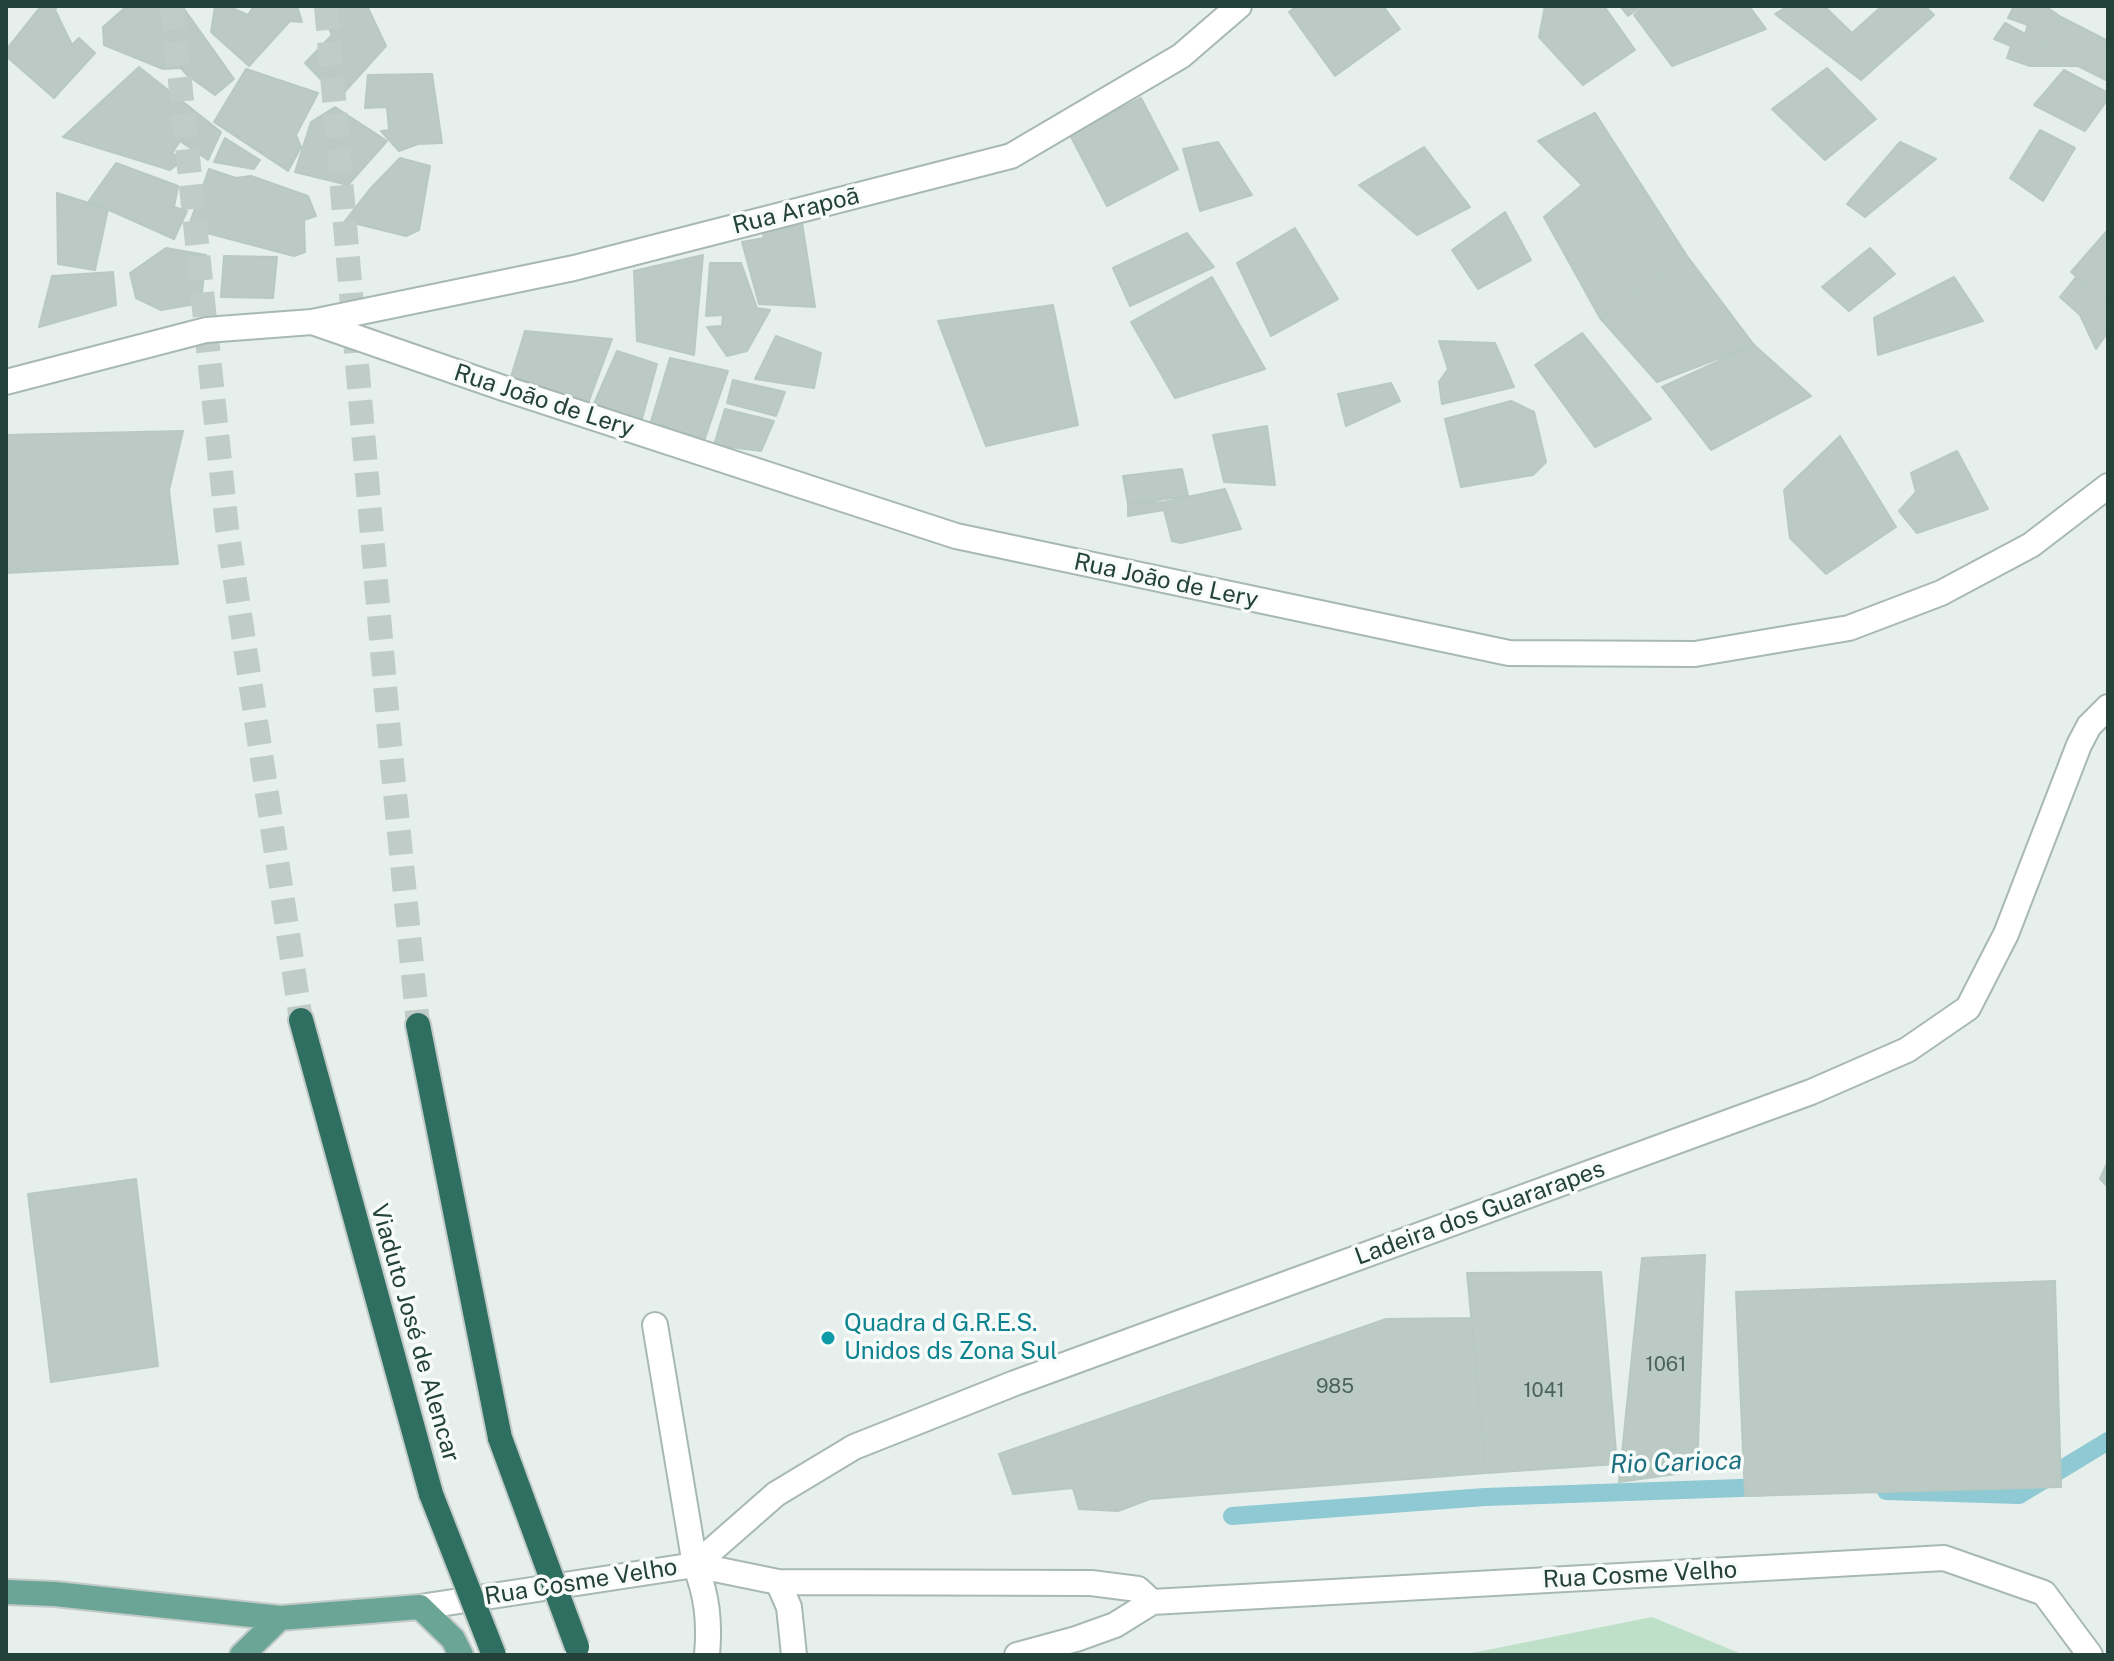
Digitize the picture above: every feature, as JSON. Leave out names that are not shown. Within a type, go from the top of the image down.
[{"type":"highway","name":"Viaduto José de Alencar","points":[[301,1020],[431,1494],[494,1655]]},
{"type":"highway","points":[[418,1025],[500,1438],[579,1652]]},
{"type":"main road","name":"Rua Cosme Velho","points":[[6,1592],[55,1594],[280,1618],[420,1607]]},
{"type":"main road","points":[[420,1607],[453,1639],[461,1655]]},
{"type":"main road","points":[[242,1655],[280,1618]]},
{"type":"street","name":"Rua Arapoã","points":[[6,382],[206,330],[312,322],[574,268],[1011,156],[1181,56],[1239,6]]},
{"type":"street","name":"Rua João de Lery","points":[[312,322],[503,388],[956,536],[1509,653],[1695,654],[1849,628],[1941,593],[2031,545],[2108,486]]},
{"type":"street","name":"Ladeira dos Guararapes","points":[[695,1565],[776,1494],[854,1447],[1015,1383],[1811,1092],[1907,1050],[1968,1008],[2006,934],[2079,745],[2089,726],[2108,707]]},
{"type":"street","points":[[655,1325],[695,1565],[706,1591],[709,1625],[707,1655]]},
{"type":"street","name":"Rua Cosme Velho","points":[[1017,1655],[1115,1625],[1152,1602],[1944,1558],[2044,1593],[2090,1655]]},
{"type":"street","name":"Rua Cosme Velho","points":[[420,1607],[695,1565],[778,1582],[1091,1583],[1138,1589],[1152,1602]]},
{"type":"street","points":[[778,1582],[789,1607],[794,1655]]},
{"type":"green space","points":[[1652,1617],[1744,1655],[1462,1655]]},
{"type":"building","points":[[41,6],[57,6],[55,10],[72,45],[79,38],[95,53],[54,98],[6,56],[6,50]]},
{"type":"building","points":[[127,6],[182,6],[234,79],[215,95],[181,68],[163,69],[104,45],[103,27]]},
{"type":"building","points":[[215,6],[227,6],[248,15],[254,6],[297,6],[302,22],[290,21],[249,66],[211,32]]},
{"type":"building","points":[[319,6],[367,6],[386,46],[339,98],[305,63],[332,35]]},
{"type":"building","points":[[1297,6],[1383,6],[1400,29],[1335,76],[1289,12]]},
{"type":"building","points":[[1545,6],[1604,6],[1635,50],[1583,85],[1539,37]]},
{"type":"building","points":[[1620,6],[1641,6],[1628,16]]},
{"type":"building","points":[[1644,6],[1749,6],[1766,29],[1672,66],[1634,15]]},
{"type":"building","points":[[1788,6],[1824,6],[1852,33],[1882,6],[1925,6],[1934,15],[1861,80],[1775,14]]},
{"type":"building","points":[[2014,6],[2045,6],[2061,17],[2030,66],[2007,58],[2011,46],[1994,39],[2005,23],[2025,34],[2028,25],[2008,18]]},
{"type":"building","points":[[2061,17],[2108,41],[2108,81],[2078,66],[2030,66]]},
{"type":"building","points":[[139,67],[221,132],[208,160],[180,141],[172,153],[182,161],[170,170],[63,137]]},
{"type":"building","points":[[1827,68],[1876,119],[1825,160],[1772,109]]},
{"type":"building","points":[[246,69],[318,93],[296,135],[301,147],[288,171],[214,122]]},
{"type":"building","points":[[2064,70],[2108,93],[2108,99],[2085,131],[2034,105]]},
{"type":"building","points":[[432,74],[442,143],[418,144],[399,151],[381,131],[389,130],[387,107],[365,108],[368,75]]},
{"type":"building","points":[[1141,98],[1178,169],[1107,206],[1070,135]]},
{"type":"building","points":[[335,107],[387,141],[348,185],[295,172],[311,122]]},
{"type":"building","points":[[1595,113],[1687,256],[1600,318],[1544,217],[1582,185],[1538,141]]},
{"type":"building","points":[[2040,130],[2075,148],[2043,201],[2010,178]]},
{"type":"building","points":[[225,138],[260,160],[254,169],[214,162]]},
{"type":"building","points":[[1218,142],[1252,195],[1200,211],[1183,149]]},
{"type":"building","points":[[1900,142],[1936,159],[1865,217],[1847,204]]},
{"type":"building","points":[[1424,147],[1470,207],[1417,235],[1359,185]]},
{"type":"building","points":[[400,158],[430,166],[419,230],[406,236],[345,221],[370,189]]},
{"type":"building","points":[[116,163],[178,186],[174,207],[187,211],[174,239],[89,201]]},
{"type":"building","points":[[209,169],[236,178],[251,176],[308,196],[316,216],[304,220],[305,252],[294,256],[188,228]]},
{"type":"building","points":[[57,193],[108,209],[95,270],[58,264]]},
{"type":"building","points":[[1505,212],[1531,260],[1478,289],[1452,250]]},
{"type":"building","points":[[801,216],[815,307],[759,304],[742,242],[764,238],[761,222]]},
{"type":"building","points":[[1295,228],[1338,299],[1271,336],[1237,263]]},
{"type":"building","points":[[1187,233],[1214,267],[1130,306],[1113,268]]},
{"type":"building","points":[[2108,233],[2108,303],[2071,272]]},
{"type":"building","points":[[166,248],[206,255],[201,303],[161,310],[136,298],[130,273]]},
{"type":"building","points":[[1870,248],[1895,274],[1849,311],[1822,287]]},
{"type":"building","points":[[703,255],[694,355],[637,341],[634,271]]},
{"type":"building","points":[[224,256],[277,257],[273,298],[221,297]]},
{"type":"building","points":[[1687,256],[1754,345],[1657,382],[1600,318]]},
{"type":"building","points":[[710,263],[741,263],[757,308],[770,310],[747,351],[727,356],[707,327],[722,326],[723,315],[706,316]]},
{"type":"building","points":[[113,272],[116,305],[39,327],[52,276]]},
{"type":"building","points":[[1212,277],[1265,369],[1175,398],[1131,322]]},
{"type":"building","points":[[1954,277],[1983,321],[1878,355],[1874,318]]},
{"type":"building","points":[[2076,277],[2108,303],[2108,332],[2096,349],[2080,315],[2060,297]]},
{"type":"building","points":[[1053,305],[1078,425],[986,446],[938,321]]},
{"type":"building","points":[[525,331],[612,339],[587,406],[510,380]]},
{"type":"building","points":[[1582,333],[1651,419],[1595,447],[1535,365]]},
{"type":"building","points":[[776,336],[821,353],[814,388],[755,379]]},
{"type":"building","points":[[1439,341],[1495,343],[1514,387],[1442,404],[1439,382],[1448,369]]},
{"type":"building","points":[[1754,345],[1811,396],[1711,450],[1662,387]]},
{"type":"building","points":[[617,351],[657,364],[642,419],[593,406]]},
{"type":"building","points":[[670,358],[728,371],[704,441],[650,425]]},
{"type":"building","points":[[733,380],[785,392],[776,416],[727,403]]},
{"type":"building","points":[[1391,383],[1400,401],[1346,426],[1338,394]]},
{"type":"building","points":[[1511,401],[1534,412],[1546,462],[1533,475],[1461,487],[1445,419]]},
{"type":"building","points":[[725,409],[774,421],[761,451],[714,445]]},
{"type":"building","points":[[1267,426],[1275,485],[1224,482],[1213,435]]},
{"type":"building","points":[[183,431],[169,490],[178,564],[6,573],[6,435]]},
{"type":"building","points":[[1840,436],[1896,527],[1826,574],[1790,538],[1784,490]]},
{"type":"building","points":[[1957,451],[1988,509],[1917,533],[1899,511],[1916,492],[1911,473]]},
{"type":"building","points":[[1182,469],[1188,496],[1128,504],[1123,476]]},
{"type":"building","points":[[1225,489],[1241,529],[1181,543],[1172,541],[1164,510],[1128,516],[1128,504],[1164,502]]},
{"type":"building","points":[[2108,1161],[2108,1187],[2100,1179]]},
{"type":"building","points":[[136,1179],[158,1366],[51,1382],[28,1194]]},
{"type":"building","points":[[1705,1255],[1697,1471],[1619,1482],[1642,1258]]},
{"type":"building","points":[[1601,1272],[1617,1464],[1486,1473],[1467,1273]]},
{"type":"building","points":[[2055,1281],[2061,1487],[1745,1496],[1736,1292]]},
{"type":"building","points":[[1471,1318],[1486,1473],[1150,1499],[1118,1511],[1079,1509],[1073,1488],[1013,1494],[999,1454],[1386,1319]]},
{"type":"waterway","name":"Rio Carioca","points":[[1886,1491],[2019,1495],[2108,1441]]},
{"type":"waterway","name":"Rio Carioca","points":[[1232,1516],[1485,1497],[1768,1487]]},
{"type":"tunnel","points":[[172,6],[227,528],[301,1020]]},
{"type":"tunnel","points":[[326,6],[390,743],[418,1025]]},
{"type":"place","name":"Quadra d G.R.E.S. Unidos ds Zona Sul","points":[[828,1338]]}]
